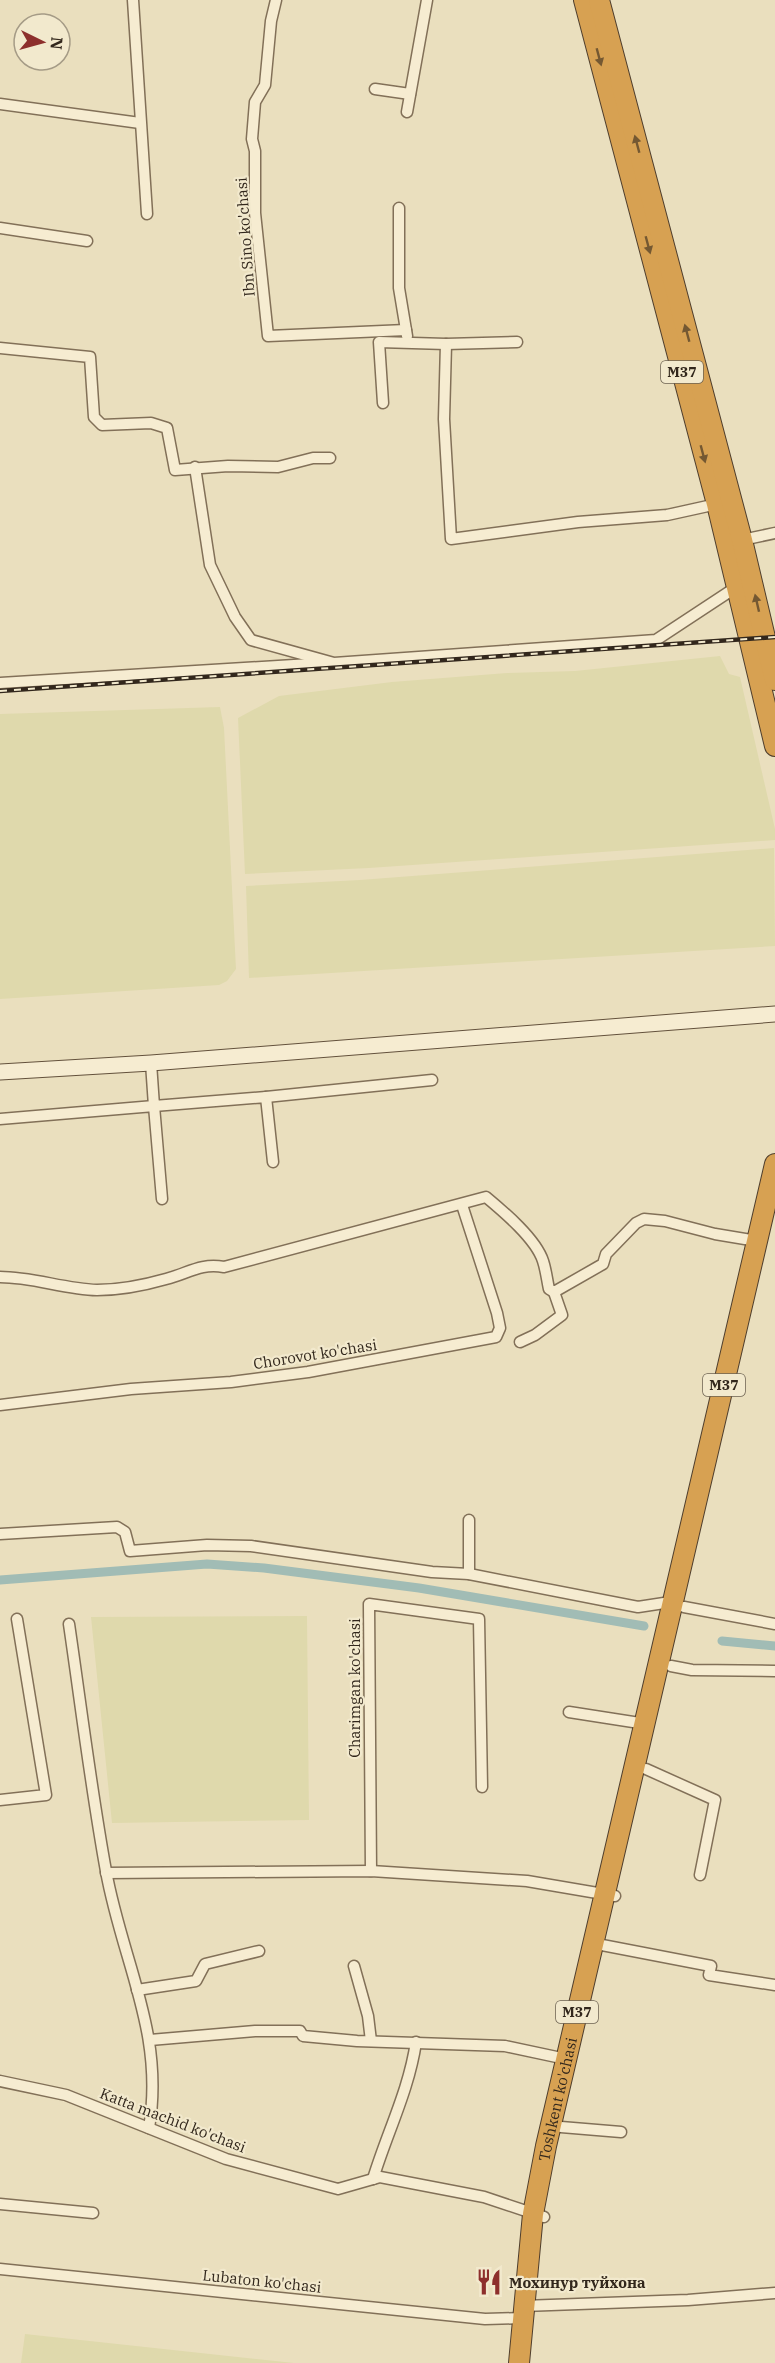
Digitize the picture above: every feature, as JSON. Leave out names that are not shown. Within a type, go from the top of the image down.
[{"type":"highway","name":"M37","points":[[584,0],[704,425],[742,540],[774,671]]},
{"type":"highway","name":"M37","points":[[599,0],[704,425],[717,504],[775,746]]},
{"type":"highway","name":"M37","points":[[679,1606],[775,1164]]},
{"type":"highway","name":"M37","points":[[665,1666],[775,1221]]},
{"type":"highway","name":"Toshkent ko'chasi","points":[[538,2215],[561,2127],[602,1946],[610,1895],[646,1724],[665,1666]]},
{"type":"highway","name":"Toshkent ko'chasi","points":[[519,2363],[538,2215],[566,2059],[646,1769],[665,1666]]},
{"type":"highway","name":"Toshkent ko'chasi","points":[[526,2310],[531,2363]]},
{"type":"street","points":[[133,0],[147,213]]},
{"type":"street","name":"Ibn Sino ko'chasi","points":[[276,0],[271,21],[265,85],[255,102],[252,140],[255,151],[255,213],[268,336],[406,330]]},
{"type":"street","points":[[407,112],[428,0]]},
{"type":"street","points":[[375,89],[410,94]]},
{"type":"street","points":[[0,104],[140,123]]},
{"type":"street","points":[[399,208],[399,288],[408,343]]},
{"type":"street","points":[[0,228],[87,241]]},
{"type":"street","points":[[382,403],[379,342],[446,344],[517,342]]},
{"type":"street","points":[[446,344],[444,419],[451,538],[578,522],[667,515],[717,504]]},
{"type":"street","points":[[0,348],[90,357],[94,417],[102,425],[151,423],[166,428],[175,470],[195,467],[278,467],[313,458],[330,458]]},
{"type":"street","points":[[195,467],[210,565],[235,617],[251,640],[334,663]]},
{"type":"street","points":[[742,540],[775,533]]},
{"type":"street","points":[[0,682],[334,663],[656,640],[738,586]]},
{"type":"street","points":[[0,1072],[152,1063],[775,1014]]},
{"type":"street","points":[[152,1063],[162,1199]]},
{"type":"street","points":[[0,1119],[266,1097],[432,1080]]},
{"type":"street","points":[[266,1097],[273,1162]]},
{"type":"street","points":[[0,1277],[21,1277],[97,1290],[141,1284],[168,1279],[207,1264],[224,1267],[486,1197],[510,1218],[537,1251],[543,1261],[549,1289],[554,1292],[562,1315],[535,1335],[519,1342]]},
{"type":"street","name":"Chorovot ko'chasi","points":[[0,1405],[131,1389],[231,1382],[297,1374],[496,1337],[500,1328],[497,1313],[462,1205]]},
{"type":"street","points":[[554,1292],[603,1264],[606,1254],[636,1223],[644,1219],[665,1221],[715,1234],[757,1241]]},
{"type":"street","points":[[469,1520],[469,1574]]},
{"type":"street","points":[[0,1533],[117,1527],[125,1532],[130,1551],[207,1545],[251,1546],[432,1572],[469,1574],[638,1607],[664,1603],[775,1624]]},
{"type":"street","name":"Charimgan ko'chasi","points":[[370,1871],[369,1604],[479,1618],[482,1787]]},
{"type":"street","points":[[0,1800],[46,1795],[17,1619]]},
{"type":"street","points":[[69,1624],[106,1873],[150,2040],[154,2100],[149,2128]]},
{"type":"street","points":[[665,1666],[692,1670],[775,1671]]},
{"type":"street","points":[[569,1712],[646,1724]]},
{"type":"street","points":[[646,1769],[715,1800],[700,1875]]},
{"type":"street","points":[[106,1873],[370,1871],[527,1881],[610,1895]]},
{"type":"street","points":[[602,1946],[711,1966],[709,1975],[775,1985]]},
{"type":"street","points":[[137,1990],[196,1981],[205,1964],[260,1951]]},
{"type":"street","points":[[354,1966],[368,2016],[370,2041]]},
{"type":"street","points":[[150,2040],[285,2030],[300,2031],[303,2036],[370,2041],[505,2046],[566,2059]]},
{"type":"street","points":[[374,2179],[389,2131],[406,2090],[416,2042]]},
{"type":"street","name":"Katta machid ko'chasi","points":[[0,2081],[66,2095],[226,2159],[338,2190],[380,2177],[484,2197],[538,2215]]},
{"type":"street","points":[[561,2127],[621,2132]]},
{"type":"street","points":[[0,2204],[93,2213]]},
{"type":"street","name":"Lubaton ko'chasi","points":[[0,2269],[486,2319],[526,2310],[775,2293]]},
{"type":"shaded area","points":[[720,656],[729,674],[740,677],[775,829],[775,840],[369,868],[245,874],[238,718],[279,696],[392,682],[507,673],[575,671]]},
{"type":"shaded area","points":[[220,707],[224,728],[236,969],[227,981],[219,985],[0,999],[0,714]]},
{"type":"shaded area","points":[[774,848],[775,946],[249,978],[246,886],[360,880]]},
{"type":"shaded area","points":[[307,1616],[309,1820],[112,1823],[91,1617]]},
{"type":"shaded area","points":[[25,2334],[294,2363],[21,2363]]},
{"type":"waterway","points":[[0,1580],[207,1564],[264,1568],[419,1588],[644,1626]]},
{"type":"waterway","points":[[722,1641],[775,1646]]},
{"type":"railway","points":[[0,691],[775,637]]},
{"type":"place","name":"Мохинур туйхона","points":[[489,2282]]}]
